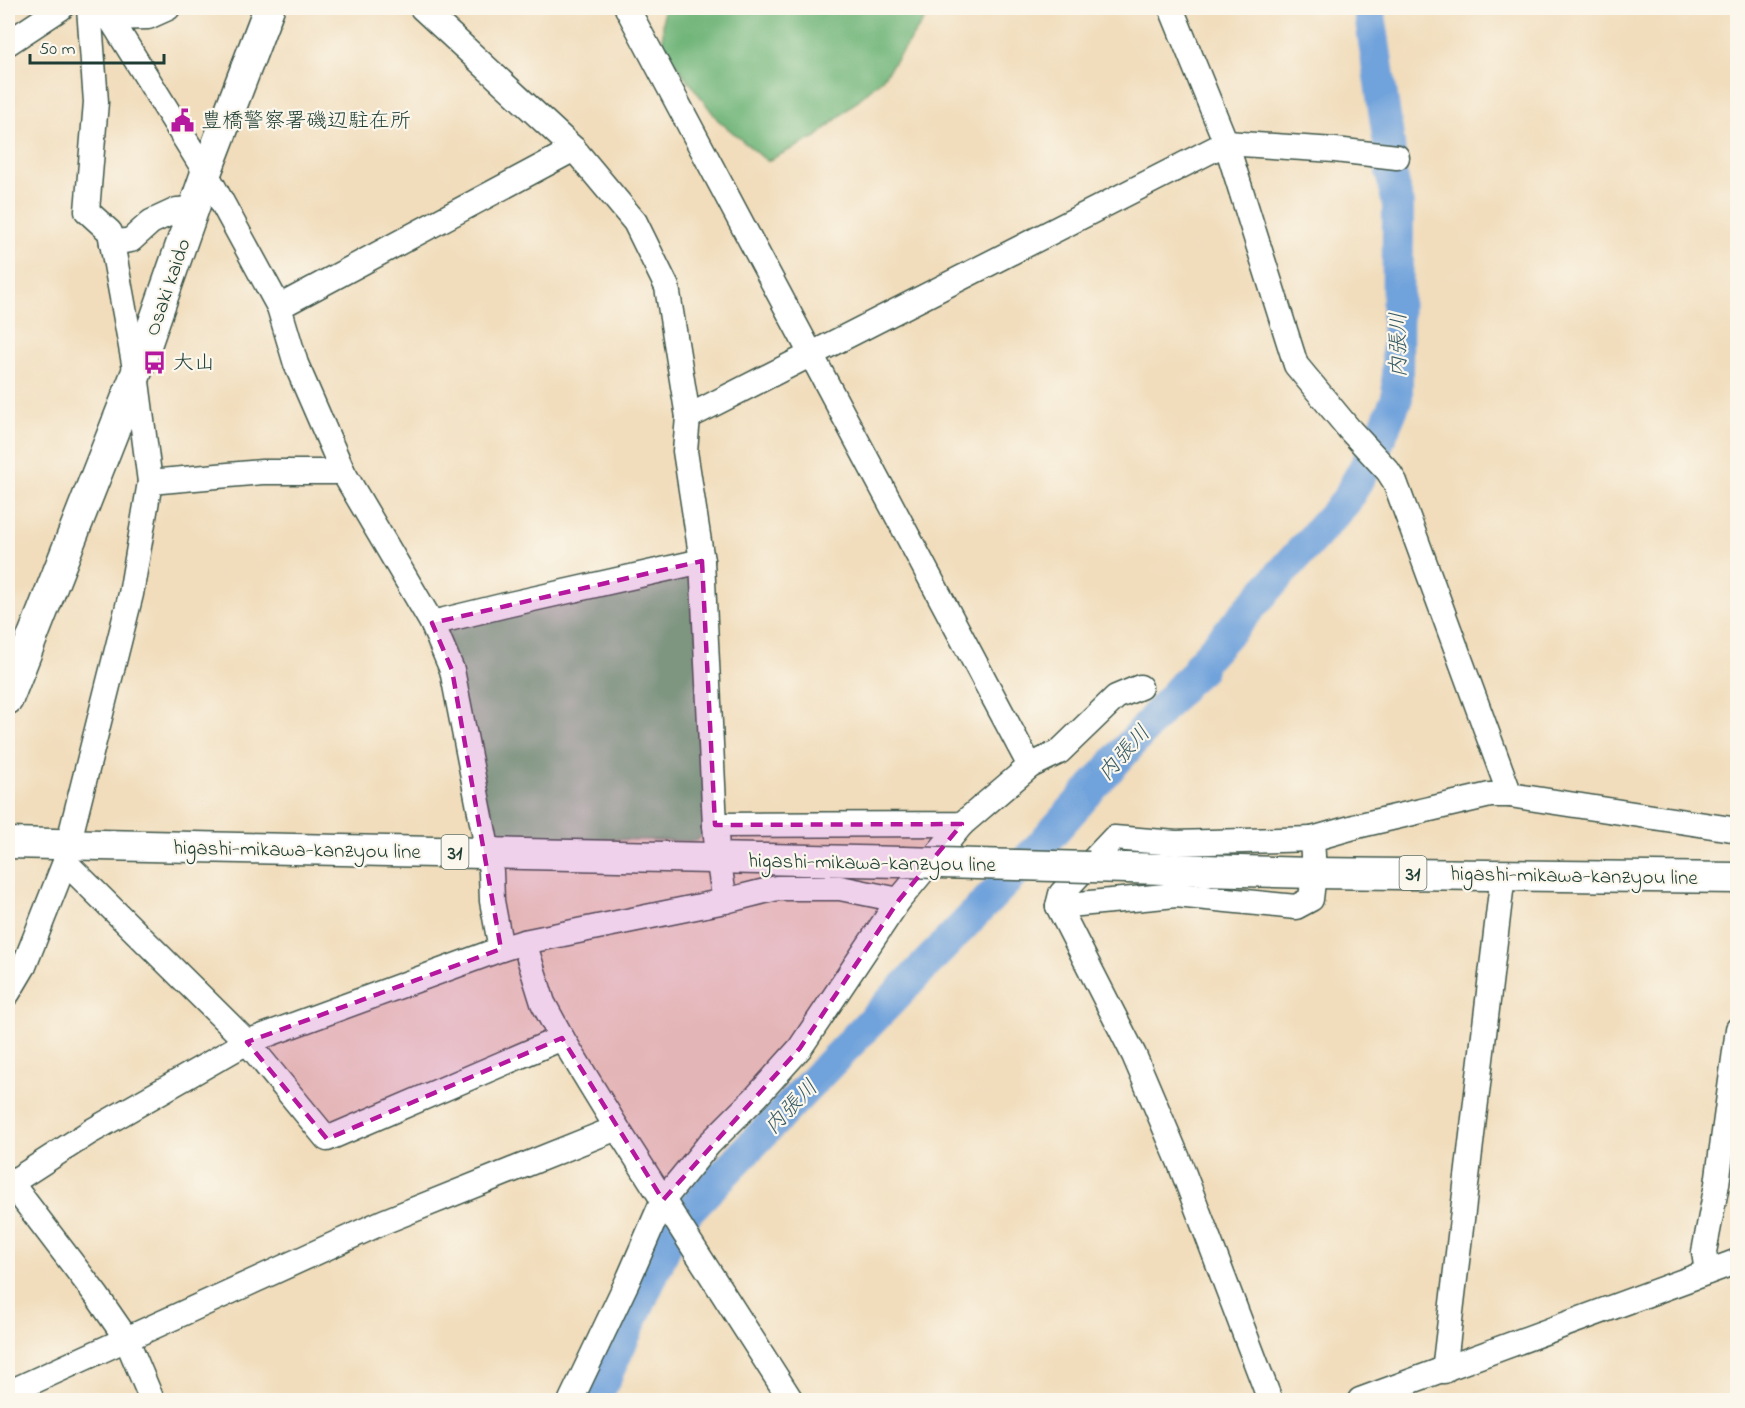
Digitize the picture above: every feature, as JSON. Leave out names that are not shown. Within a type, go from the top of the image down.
[{"type":"main road","name":"Osaki kaido","points":[[8,699],[14,660],[136,374],[206,173],[269,8]]},
{"type":"main road","name":"higashi-mikawa-kanzyou line","points":[[8,843],[67,853],[488,853],[1314,873],[1737,878]]},
{"type":"street","points":[[8,43],[61,8]]},
{"type":"street","points":[[96,11],[148,17],[168,8]]},
{"type":"street","points":[[422,8],[574,149],[635,222],[667,286],[688,417],[684,451],[702,561],[714,825],[725,901]]},
{"type":"street","points":[[627,8],[1030,766]]},
{"type":"street","points":[[1171,8],[1226,144],[1296,365],[1395,482],[1510,795]]},
{"type":"street","points":[[96,11],[206,173],[279,307],[296,364],[343,472],[432,623],[452,670],[488,853],[492,902],[501,949]]},
{"type":"street","points":[[8,993],[24,966],[67,853],[131,594],[150,482],[136,374],[110,232],[87,211],[96,102],[96,11]]},
{"type":"street","points":[[688,417],[1226,144],[1335,150],[1397,157]]},
{"type":"street","points":[[279,307],[574,149]]},
{"type":"street","points":[[112,243],[131,240],[151,222],[177,210],[194,209]]},
{"type":"street","points":[[150,482],[262,472],[343,472]]},
{"type":"street","points":[[432,623],[702,561]]},
{"type":"street","points":[[571,1401],[663,1200],[710,1144],[758,1096],[800,1048],[899,900],[962,824],[1030,766],[1059,752],[1116,697],[1140,687]]},
{"type":"street","points":[[1270,1401],[1179,1161],[1134,1055],[1058,906],[1061,894],[1114,838],[1176,843],[1312,839],[1361,825],[1490,795],[1510,795],[1737,830]]},
{"type":"street","points":[[714,825],[962,824]]},
{"type":"street","points":[[1058,906],[1176,895],[1296,907],[1311,899],[1314,873],[1312,839]]},
{"type":"street","points":[[67,853],[247,1042],[327,1139],[562,1038]]},
{"type":"street","points":[[1444,1371],[1503,874]]},
{"type":"street","points":[[152,1401],[126,1338],[97,1296],[9,1183],[90,1132],[247,1042],[501,949],[777,888],[840,888],[899,900]]},
{"type":"street","points":[[525,942],[543,1003],[562,1038],[791,1401]]},
{"type":"street","points":[[1707,1272],[1704,1252],[1717,1184],[1737,1029]]},
{"type":"street","points":[[8,1393],[383,1221],[617,1128]]},
{"type":"street","points":[[1360,1401],[1737,1261]]},
{"type":"highlighted area","points":[[702,561],[715,825],[962,824],[899,900],[800,1048],[663,1200],[562,1038],[327,1139],[247,1042],[501,949],[452,670],[432,623]]},
{"type":"green space","points":[[663,8],[933,8],[882,79],[816,137],[767,161],[718,120],[663,47]]},
{"type":"green space","points":[[693,571],[711,828],[696,841],[491,837],[446,629]]},
{"type":"waterway","name":"内張川","points":[[595,1400],[669,1239],[688,1211],[1043,843],[1186,682],[1201,669],[1199,665],[1346,501],[1377,445],[1397,398],[1398,205],[1391,172],[1369,8]]},
{"type":"place","name":"豊橋警察署磯辺駐在所","points":[[183,120]]},
{"type":"place","name":"大山","points":[[155,362]]}]
